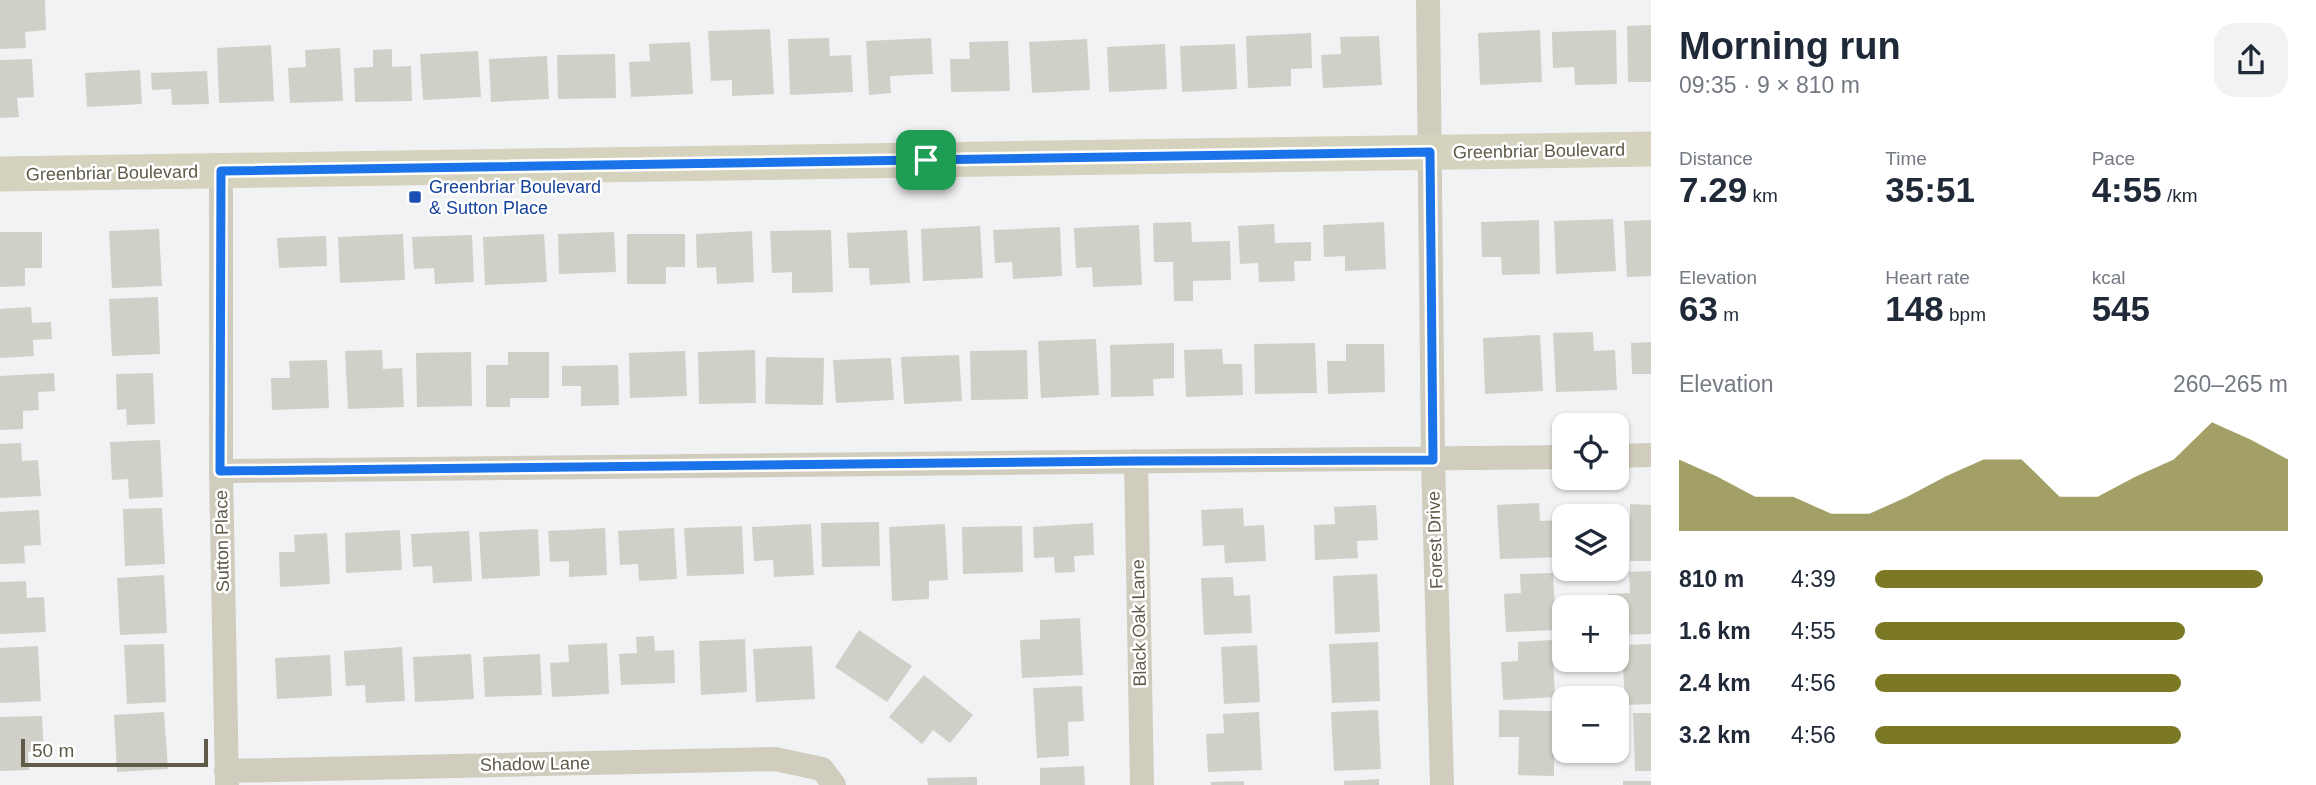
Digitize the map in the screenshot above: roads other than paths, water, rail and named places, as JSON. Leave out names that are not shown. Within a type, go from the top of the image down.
[{"type":"street","name":"Forest Drive","points":[[1428,0],[1433,460],[1443,785]]},
{"type":"street","name":"Greenbriar Boulevard","points":[[0,174],[1651,149]]},
{"type":"street","name":"Sutton Place","points":[[221,171],[220,471],[227,778]]},
{"type":"street","points":[[1629,456],[1651,455]]},
{"type":"street","points":[[220,471],[1552,457]]},
{"type":"street","name":"Black Oak Lane","points":[[1136,461],[1142,785]]},
{"type":"street","name":"Shadow Lane","points":[[227,778],[775,759],[822,769],[834,785]]},
{"type":"place","name":"Greenbriar Boulevard & Sutton Place","points":[[415,197]]}]
